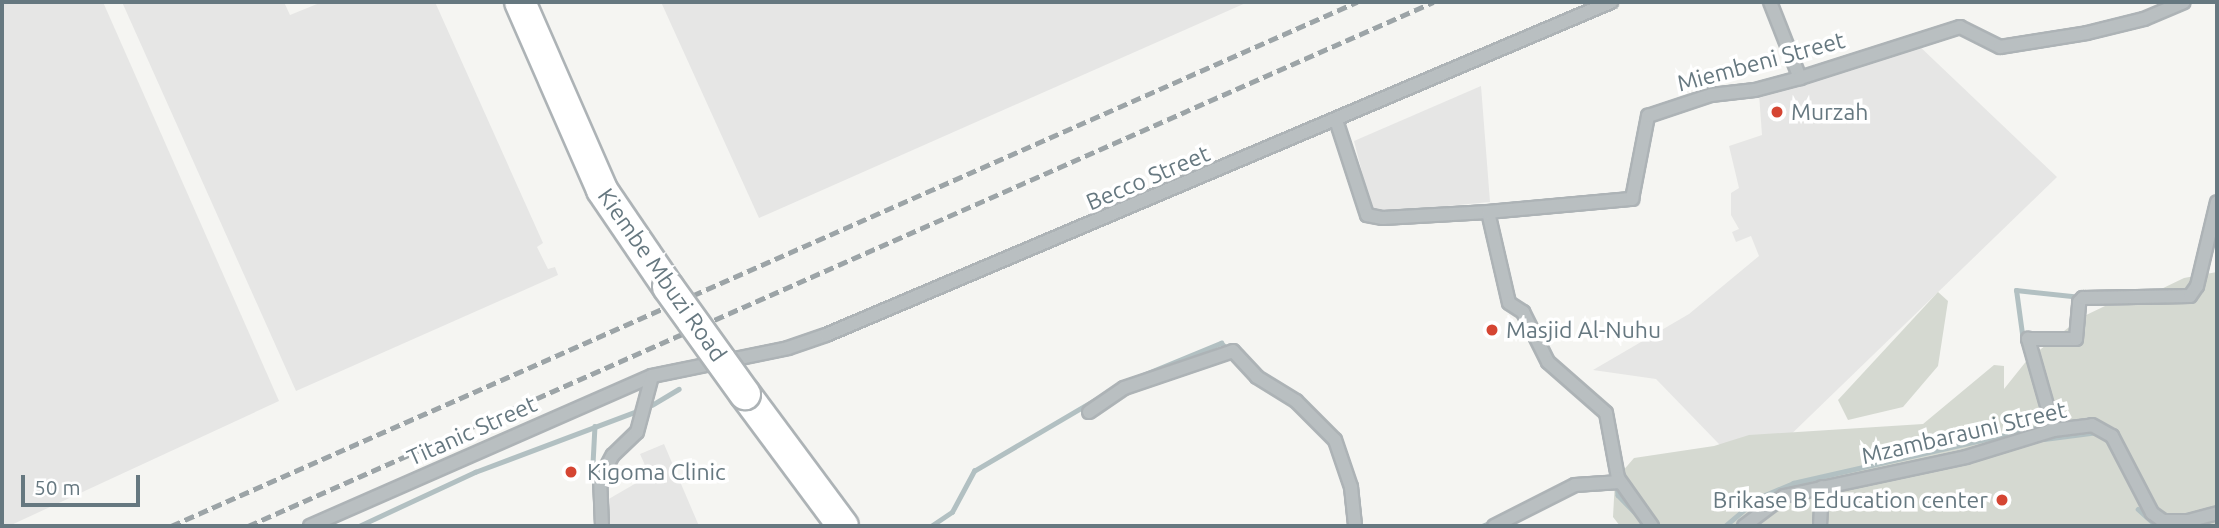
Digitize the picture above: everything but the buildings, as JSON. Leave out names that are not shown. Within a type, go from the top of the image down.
[{"type":"main road","name":"Kiembe Mbuzi Road","points":[[520,2],[602,190],[668,287],[843,526]]},
{"type":"street","name":"Becco Street","points":[[652,376],[694,370],[826,335],[1611,2]]},
{"type":"street","points":[[1770,2],[1800,78]]},
{"type":"street","name":"Miembeni Street","points":[[1488,212],[1632,199],[1648,116],[1711,95],[1755,90],[1800,78],[1960,27],[2000,47],[2099,30],[2184,2]]},
{"type":"street","points":[[1336,120],[1367,215],[1383,218],[1488,212],[1509,303],[1522,313],[1548,362],[1606,413],[1620,482],[1653,526]]},
{"type":"street","points":[[2054,430],[2028,339],[2076,339],[2081,298],[2190,296],[2197,286],[2217,203]]},
{"type":"street","points":[[1089,412],[1124,388],[1233,351],[1257,377],[1296,401],[1335,440],[1352,487],[1355,526]]},
{"type":"street","points":[[602,526],[600,479],[613,455],[637,432],[652,376]]},
{"type":"street","name":"Titanic Street","points":[[310,526],[652,376]]},
{"type":"street","name":"Mzambarauni Street","points":[[1744,526],[1784,496],[1966,457],[2054,430],[2092,425],[2106,431],[2152,513],[2163,521],[2189,524],[2217,513]]},
{"type":"street","points":[[1494,526],[1576,485],[1620,482]]},
{"type":"street","points":[[1820,526],[1822,487]]},
{"type":"shaded area","points":[[2,2],[103,2],[279,401],[9,526],[2,526]]},
{"type":"shaded area","points":[[122,2],[284,2],[290,15],[322,2],[435,2],[543,243],[537,247],[548,269],[555,267],[558,275],[296,391]]},
{"type":"shaded area","points":[[661,2],[1248,2],[759,218]]},
{"type":"shaded area","points":[[1916,43],[2057,177],[1749,475],[1656,379],[1593,370],[1689,314],[1759,256],[1751,236],[1736,242],[1732,232],[1739,229],[1731,215],[1731,193],[1739,188],[1729,146],[1762,135],[1759,94]]},
{"type":"shaded area","points":[[1481,86],[1490,202],[1383,212],[1371,207],[1354,141]]},
{"type":"shaded area","points":[[2217,272],[2217,526],[1620,526],[1613,517],[1615,480],[1634,458],[1714,446],[1749,435],[1923,424],[1994,365],[2004,366],[2004,389],[2028,359],[2082,317],[2105,306],[2128,305],[2184,278]]},
{"type":"shaded area","points":[[1938,292],[1948,301],[1938,366],[1903,407],[1848,420],[1838,400]]},
{"type":"shaded area","points":[[664,444],[699,526],[610,526],[607,500],[638,482],[648,472],[640,454]]},
{"type":"waterway","points":[[1405,211],[1466,208]]},
{"type":"waterway","points":[[2023,341],[2016,290],[2081,297]]},
{"type":"waterway","points":[[1138,377],[1221,343],[1229,350]]},
{"type":"waterway","points":[[652,405],[679,389]]},
{"type":"waterway","points":[[931,526],[952,512],[974,471],[1108,392]]},
{"type":"waterway","points":[[359,526],[475,472],[640,410]]},
{"type":"waterway","points":[[1611,414],[1618,450]]},
{"type":"waterway","points":[[1725,526],[1758,498],[1793,483],[2049,425]]},
{"type":"waterway","points":[[595,426],[593,462],[597,473]]},
{"type":"waterway","points":[[2044,439],[2098,432]]},
{"type":"waterway","points":[[1617,483],[1618,495],[1640,518]]},
{"type":"waterway","points":[[2138,509],[2157,526]]},
{"type":"waterway","points":[[1482,526],[1494,521]]},
{"type":"railway","points":[[171,526],[1357,2]]},
{"type":"railway","points":[[248,526],[1433,2]]},
{"type":"place","name":"Murzah","points":[[1777,112]]},
{"type":"place","name":"Masjid Al-Nuhu","points":[[1492,330]]},
{"type":"place","name":"Kigoma Clinic","points":[[571,472]]},
{"type":"place","name":"Brikase B Education center","points":[[2002,500]]}]
